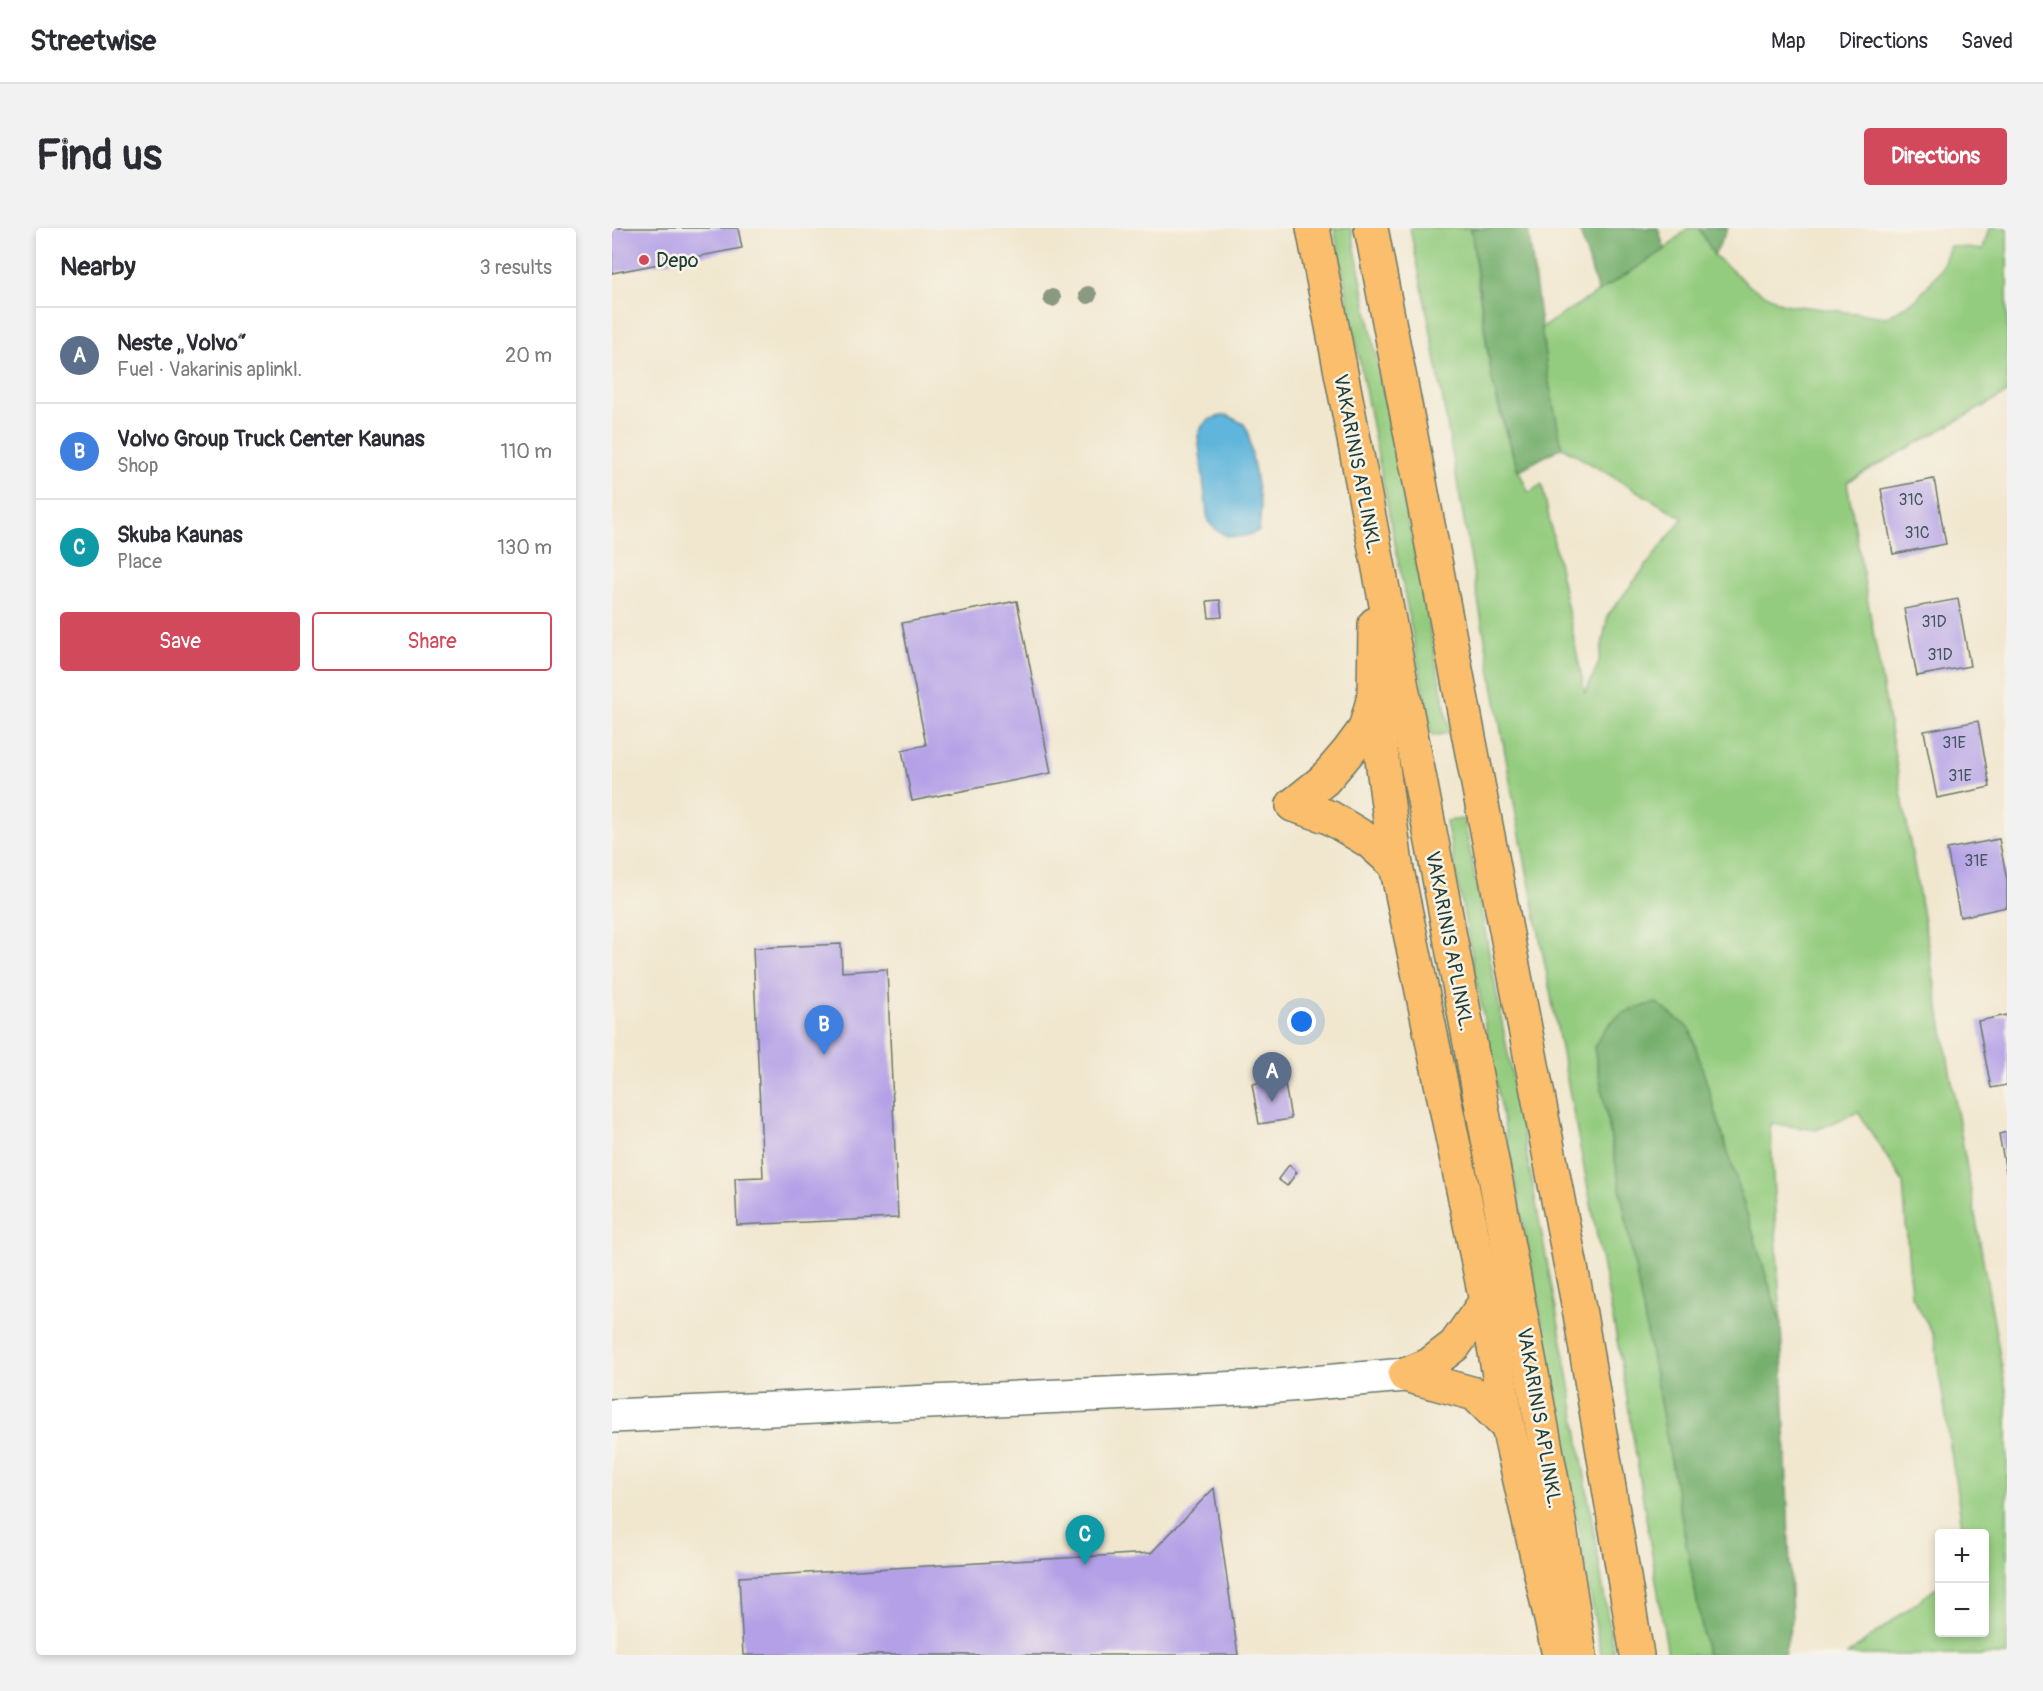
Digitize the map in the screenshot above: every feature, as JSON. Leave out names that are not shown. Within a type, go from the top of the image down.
[{"type":"highway","name":"VAKARINIS APLINKL.","points":[[1313,228],[1556,1502],[1580,1655]]},
{"type":"highway","points":[[1371,228],[1578,1303],[1637,1655]]},
{"type":"highway","points":[[1376,559],[1374,699],[1396,865],[1485,1301],[1508,1427],[1559,1655]]},
{"type":"highway","points":[[1374,699],[1365,729],[1353,745],[1324,780],[1293,805],[1329,817],[1369,841],[1396,865]]},
{"type":"highway","points":[[1405,1375],[1429,1365],[1455,1345],[1485,1301]]},
{"type":"highway","points":[[1405,1375],[1475,1395],[1508,1427]]},
{"type":"street","points":[[612,1416],[1265,1387],[1405,1375]]},
{"type":"green space","points":[[1334,228],[1351,228],[1450,733],[1432,736]]},
{"type":"green space","points":[[1410,228],[1471,228],[1484,329],[1496,397],[1516,462],[1529,493],[1542,484],[1585,693],[1598,665],[1608,615],[1683,518],[1562,447],[1541,328],[1664,250],[1688,228],[1699,228],[1714,255],[1751,287],[1783,304],[1887,317],[1917,299],[1941,269],[1950,246],[1983,250],[1989,228],[2007,228],[2007,393],[1847,482],[2007,1397],[2007,1655],[1847,1655],[1935,1589],[1935,1637],[1989,1637],[1989,1529],[1962,1529],[1934,1336],[1911,1294],[1903,1182],[1858,1112],[1816,1130],[1770,1123],[1781,1324],[1690,1029],[1594,1047],[1707,1655],[1668,1655],[1621,1361],[1513,798],[1429,322]]},
{"type":"green space","points":[[1471,228],[1528,228],[1548,378],[1562,447],[1518,471],[1492,380]]},
{"type":"green space","points":[[1579,228],[1658,228],[1665,250],[1598,292]]},
{"type":"green space","points":[[1699,228],[1728,228],[1714,255]]},
{"type":"green space","points":[[1464,819],[1568,1374],[1614,1655],[1601,1655],[1542,1323],[1446,821]]},
{"type":"green space","points":[[1657,1003],[1690,1029],[1781,1324],[1792,1620],[1784,1655],[1707,1655],[1594,1047],[1606,1028],[1619,1016],[1635,1008]]},
{"type":"water","points":[[1227,415],[1244,424],[1248,432],[1261,508],[1259,531],[1238,537],[1219,532],[1208,521],[1198,436],[1202,426],[1208,420]]},
{"type":"building","name":"Depo","points":[[612,228],[738,228],[742,248],[612,273]]},
{"type":"building","points":[[1934,479],[1946,544],[1893,554],[1881,489]]},
{"type":"building","points":[[1958,599],[1970,666],[1917,676],[1904,609]]},
{"type":"building","points":[[1220,600],[1222,617],[1209,618],[1207,601]]},
{"type":"building","points":[[1017,601],[1051,773],[912,801],[902,750],[926,745],[902,623]]},
{"type":"building","points":[[1978,721],[1990,787],[1937,798],[1924,731]]},
{"type":"building","points":[[1999,839],[2007,880],[2007,907],[1960,917],[1947,849]]},
{"type":"building","points":[[841,944],[842,972],[887,969],[898,1218],[737,1225],[735,1178],[763,1177],[753,948]]},
{"type":"building","points":[[2007,1015],[2007,1085],[1991,1088],[1978,1021]]},
{"type":"building","points":[[1284,1078],[1291,1119],[1259,1124],[1252,1084]]},
{"type":"building","points":[[2007,1132],[2007,1172],[2006,1172],[1999,1134]]},
{"type":"building","points":[[1289,1165],[1297,1172],[1287,1186],[1278,1179]]},
{"type":"building","points":[[1214,1488],[1238,1655],[743,1655],[739,1577],[1151,1553]]},
{"type":"place","name":"Depo","points":[[644,260]]},
{"type":"place","name":"Volvo Group Truck Center Kaunas","points":[[824,1055]]},
{"type":"place","name":"Neste „Volvo“","points":[[1272,1102]]},
{"type":"place","name":"Skuba Kaunas","points":[[1085,1565]]}]
